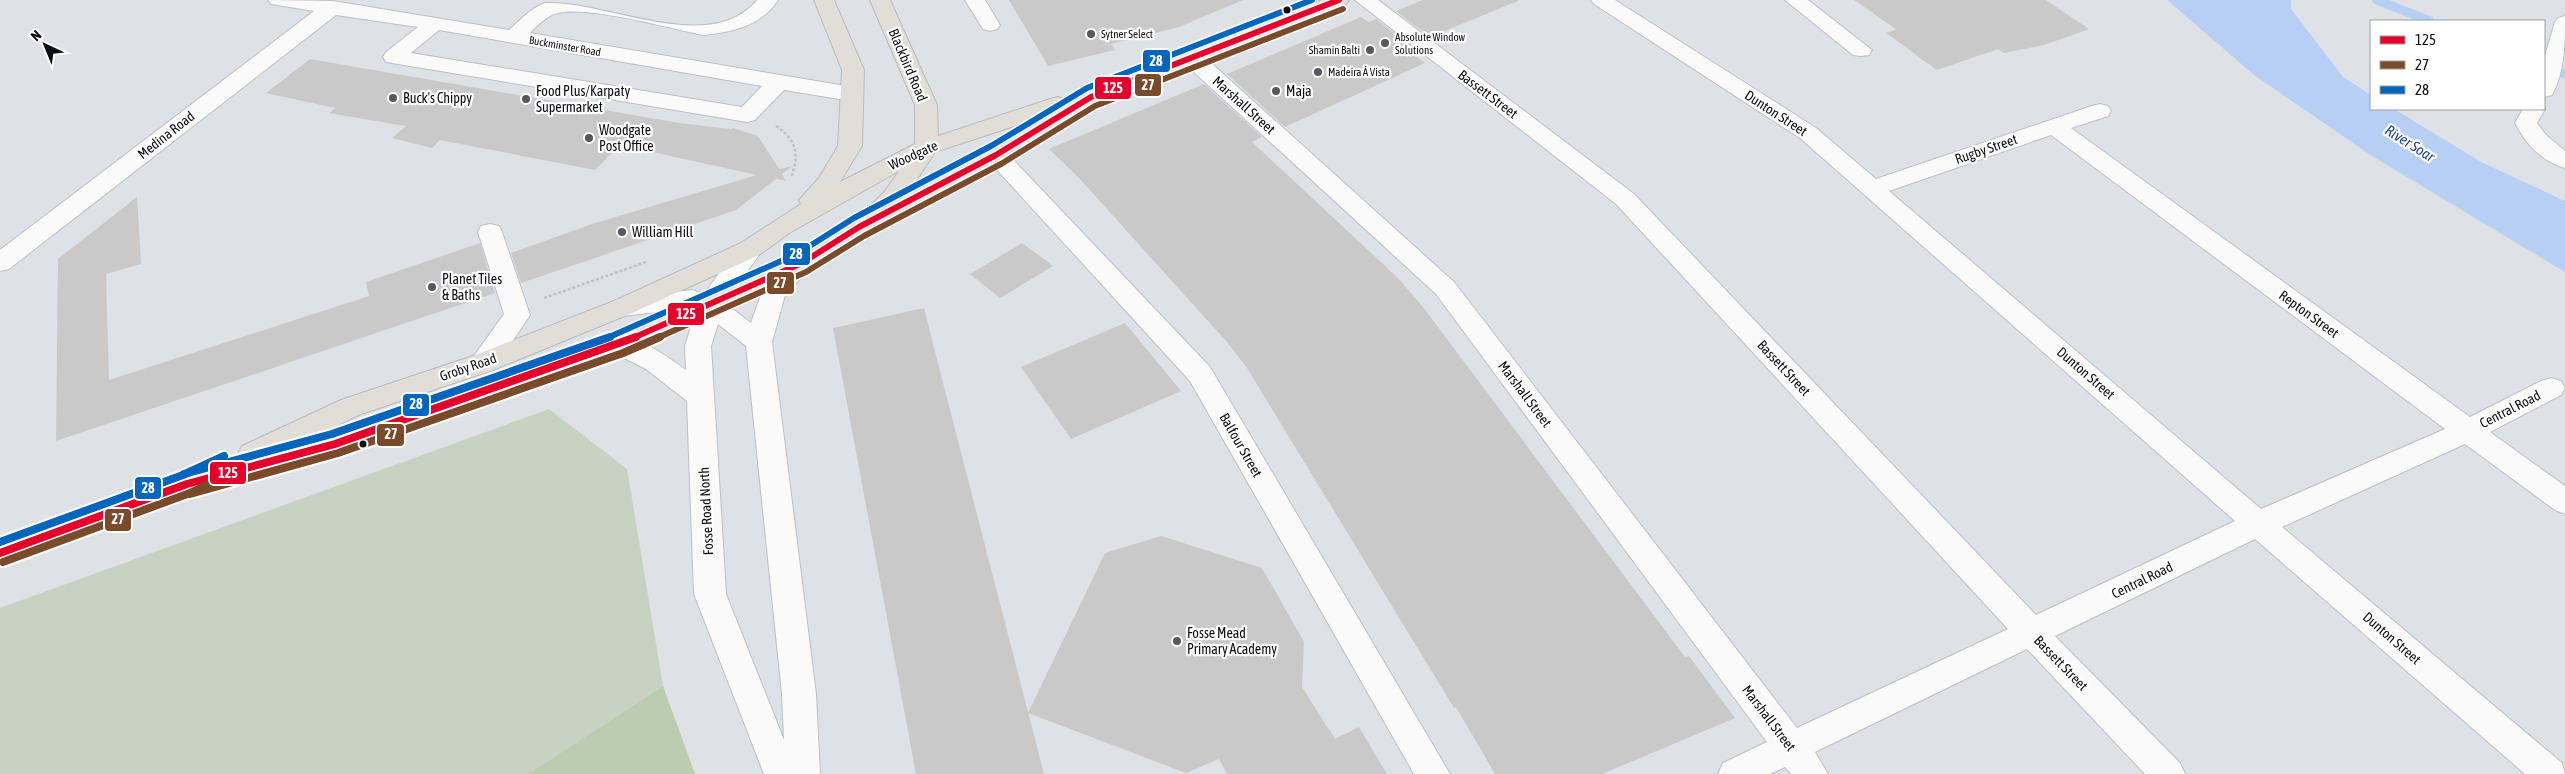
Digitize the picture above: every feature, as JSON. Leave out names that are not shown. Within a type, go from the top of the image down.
[{"type":"main road","points":[[782,226],[828,184],[850,146],[853,70],[824,0]]},
{"type":"main road","name":"Blackbird Road","points":[[880,0],[926,105],[927,147]]},
{"type":"main road","name":"Woodgate","points":[[710,305],[802,263],[859,227],[996,155],[1029,133],[1091,97],[1339,0]]},
{"type":"main road","name":"Woodgate","points":[[750,249],[782,226],[849,187],[927,147],[1046,106],[1091,97]]},
{"type":"main road","points":[[859,227],[894,196],[927,147]]},
{"type":"main road","name":"Groby Road","points":[[0,553],[187,484],[351,407],[483,362],[623,307],[750,249]]},
{"type":"main road","name":"Groby Road","points":[[187,484],[336,444],[619,344],[710,305]]},
{"type":"street","name":"Buckminster Road","points":[[278,0],[376,13],[706,71],[780,81],[852,94]]},
{"type":"street","points":[[376,13],[392,0]]},
{"type":"street","points":[[513,37],[544,11],[559,2],[704,29],[742,22],[768,0]]},
{"type":"street","points":[[975,0],[990,25]]},
{"type":"street","name":"Bassett Street","points":[[1366,0],[1625,199],[2032,633],[2168,774]]},
{"type":"street","name":"Dunton Street","points":[[1601,0],[1808,132],[2258,524],[2550,774]]},
{"type":"street","points":[[1795,0],[1861,50]]},
{"type":"street","name":"Medina Road","points":[[0,263],[333,7]]},
{"type":"street","points":[[435,23],[394,57],[673,104],[747,114],[780,81]]},
{"type":"street","points":[[2549,77],[2563,36]]},
{"type":"street","points":[[530,80],[569,47]]},
{"type":"street","name":"Marshall Street","points":[[1192,58],[1445,288],[1802,761]]},
{"type":"street","points":[[673,104],[706,71]]},
{"type":"street","points":[[2533,110],[2526,123],[2532,136],[2565,161]]},
{"type":"street","name":"Rugby Street","points":[[1873,188],[2100,111]]},
{"type":"street","name":"Repton Street","points":[[2053,126],[2565,502]]},
{"type":"street","name":"Balfour Street","points":[[996,155],[1200,374],[1433,774]]},
{"type":"street","points":[[483,362],[517,315],[490,232]]},
{"type":"street","name":"Fosse Road North","points":[[750,249],[710,305],[698,346],[710,594],[781,774]]},
{"type":"street","points":[[802,263],[773,292],[759,342],[799,694],[803,774]]},
{"type":"street","points":[[623,307],[692,299],[710,305],[759,342]]},
{"type":"street","points":[[619,344],[656,362],[701,397]]},
{"type":"street","name":"Central Road","points":[[1735,774],[1802,761],[2032,633],[2258,524],[2467,431],[2551,388]]},
{"type":"path","points":[[747,114],[781,129],[791,139],[796,150],[798,164],[789,181]]},
{"type":"path","points":[[515,308],[648,262]]},
{"type":"green space","points":[[549,409],[627,469],[663,686],[528,774],[0,774],[0,608]]},
{"type":"green space","points":[[663,686],[695,774],[528,774]]},
{"type":"water","name":"River Soar","points":[[2167,0],[2291,0],[2291,9],[2343,77],[2370,94],[2370,110],[2396,110],[2481,162],[2565,201],[2565,272],[2372,156],[2254,75]]},
{"type":"building","name":"Sytner Select","points":[[1009,0],[1243,0],[1179,27],[1111,44],[1115,50],[1048,66]]},
{"type":"building","points":[[1423,0],[1518,1],[1430,37],[1396,11]]},
{"type":"building","points":[[1854,0],[2046,0],[2089,29],[2044,45],[2004,53],[1998,49],[1937,70],[1886,33],[1896,29]]},
{"type":"building","points":[[1361,17],[1368,22],[1376,19],[1410,45],[1404,48],[1425,63],[1285,127],[1227,74]]},
{"type":"building","points":[[310,59],[679,123],[733,128],[758,136],[779,169],[793,166],[782,174],[786,181],[776,179],[736,210],[521,283],[511,253],[595,223],[757,175],[620,145],[595,170],[440,140],[432,148],[392,138],[406,126],[329,113],[335,108],[266,93]]},
{"type":"building","points":[[1204,84],[1262,137],[1252,142],[1397,277],[1423,307],[1685,657],[1689,656],[1735,718],[1602,774],[1495,774],[1456,707],[1454,708],[1247,368],[1227,342],[1079,178],[1049,149]]},
{"type":"building","points":[[137,197],[141,264],[106,274],[109,380],[369,296],[366,282],[480,243],[495,293],[56,441],[58,259]]},
{"type":"building","points":[[1022,243],[1053,266],[1000,298],[970,274]]},
{"type":"building","points":[[924,308],[1044,774],[916,774],[833,328]]},
{"type":"building","points":[[1125,323],[1181,391],[1071,439],[1021,367]]},
{"type":"building","points":[[1161,536],[1262,568],[1304,642],[1302,687],[1335,739],[1359,727],[1387,774],[1227,774],[1219,759],[1186,773],[1028,713],[1105,553]]},
{"type":"waterway","points":[[2377,0],[2427,20]]},
{"type":"waterway","points":[[2545,66],[2565,74]]},
{"type":"transit line","name":"28","points":[[184,474],[332,434],[615,335],[797,254],[854,218],[991,146],[1087,88],[1312,0]]},
{"type":"transit line","name":"125","points":[[0,553],[187,484],[335,444],[619,344],[802,263],[859,227],[996,155],[1091,97],[1339,0]]},
{"type":"transit line","name":"27","points":[[190,494],[338,453],[623,353],[806,272],[864,236],[1001,164],[1095,106],[1343,9]]},
{"type":"transit line","name":"28","points":[[0,542],[183,475],[224,456]]},
{"type":"transit line","name":"27","points":[[3,562],[190,493],[232,474]]},
{"type":"place","name":"Sytner Select","points":[[1091,34]]},
{"type":"place","name":"Absolute Window Solutions","points":[[1385,43]]},
{"type":"place","name":"Shamin Balti","points":[[1370,50]]},
{"type":"place","name":"Madeira Á Vista","points":[[1318,72]]},
{"type":"place","name":"Maja","points":[[1276,91]]},
{"type":"place","name":"Buck's Chippy","points":[[393,98]]},
{"type":"place","name":"Food Plus/Karpaty Supermarket","points":[[526,99]]},
{"type":"place","name":"Woodgate Post Office","points":[[589,138]]},
{"type":"place","name":"William Hill","points":[[622,232]]},
{"type":"place","name":"Planet Tiles & Baths","points":[[432,287]]},
{"type":"place","name":"Fosse Mead Primary Academy","points":[[1177,641]]}]
